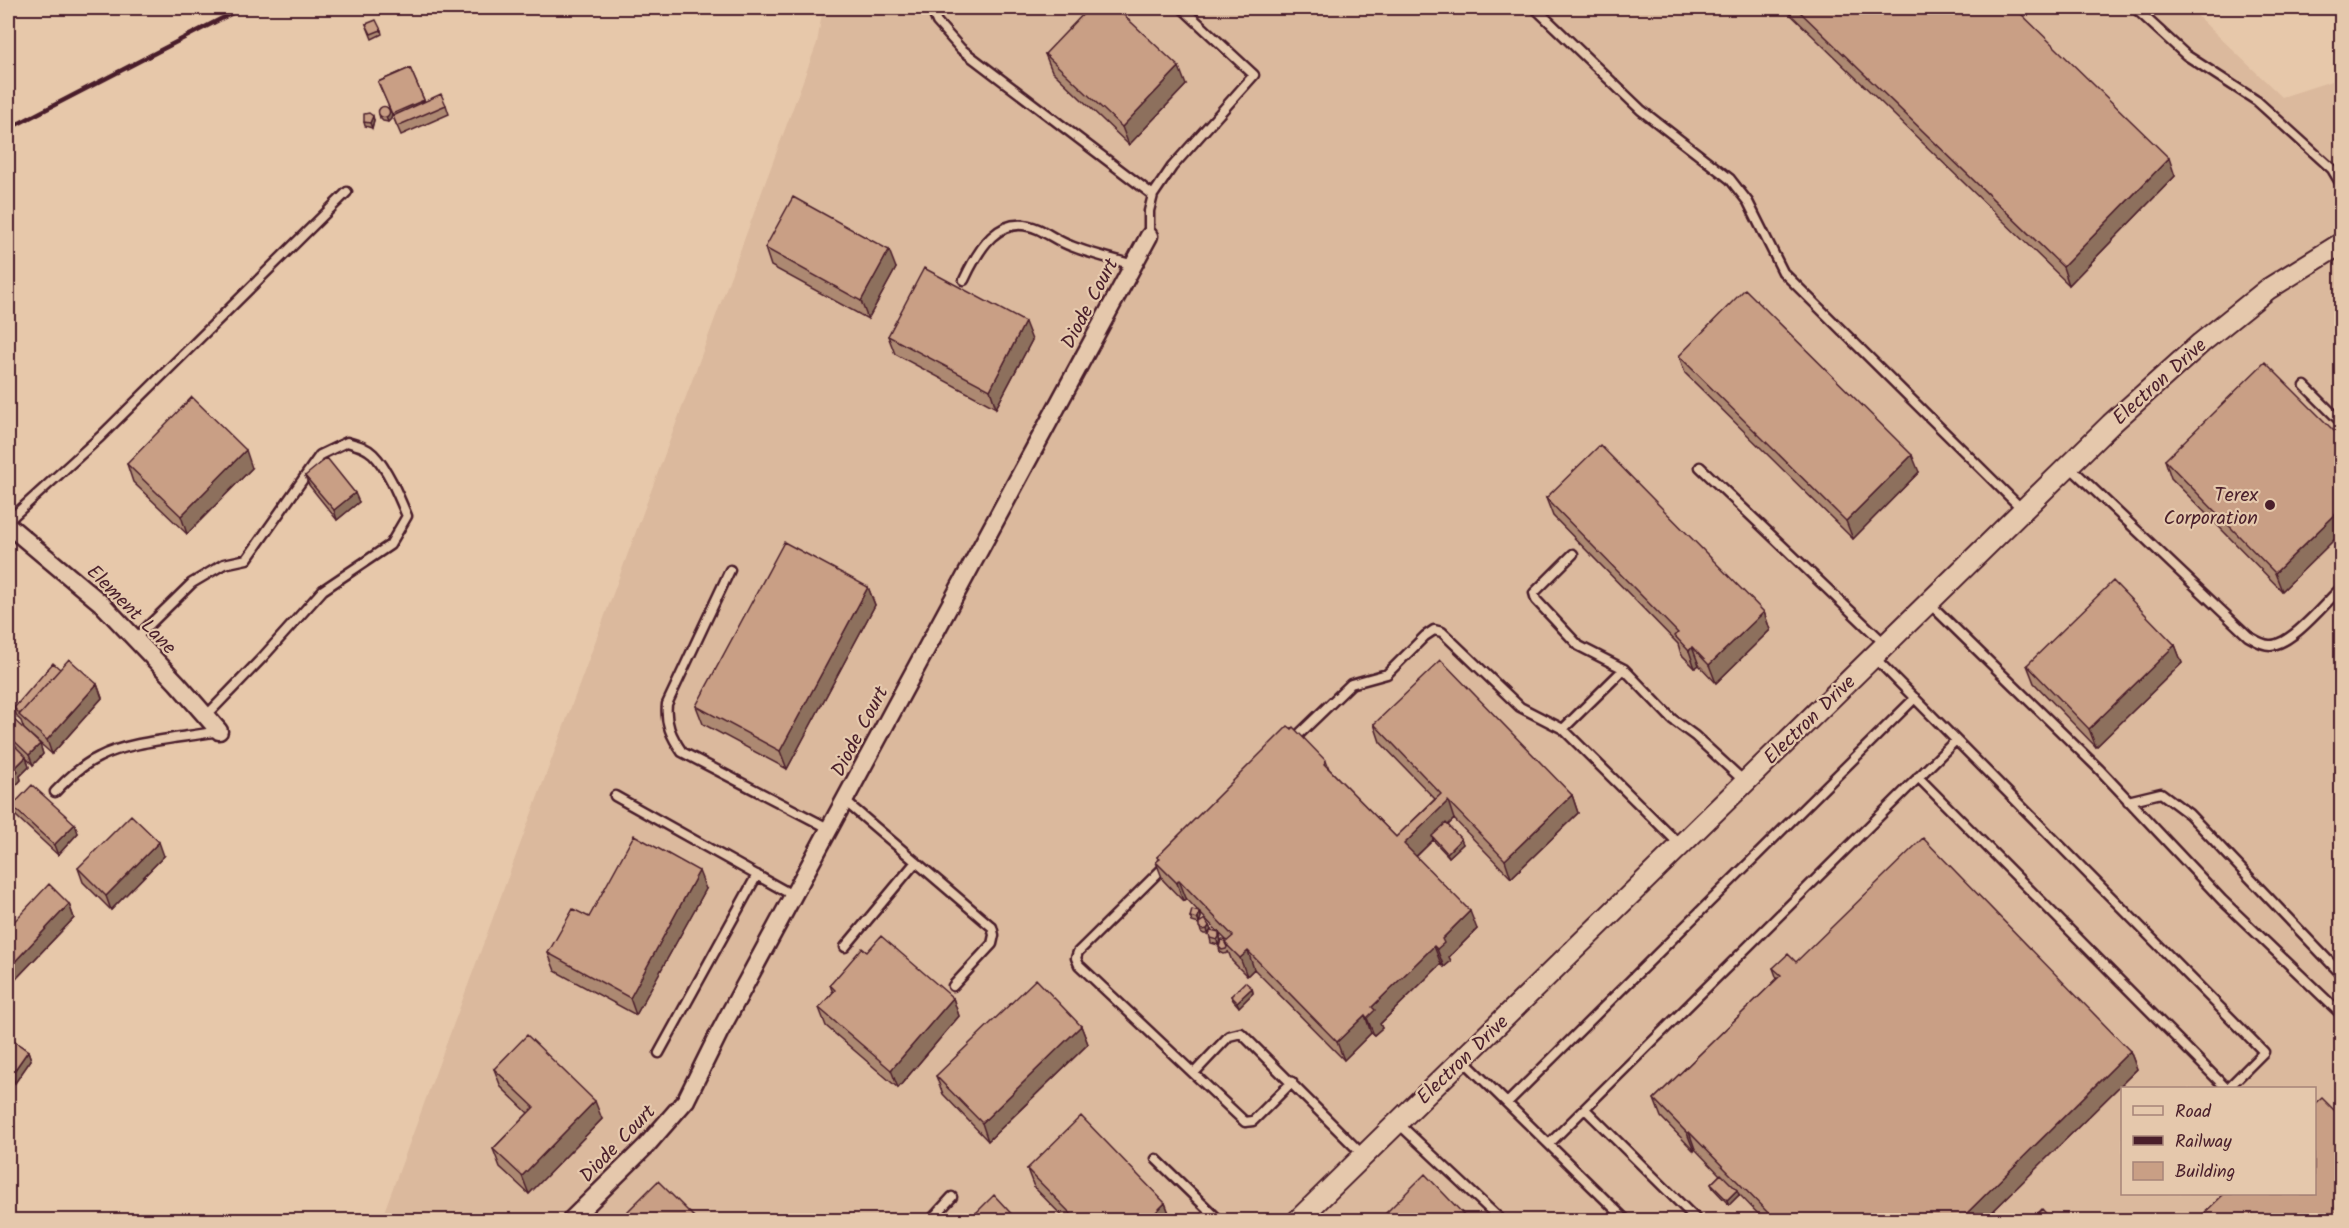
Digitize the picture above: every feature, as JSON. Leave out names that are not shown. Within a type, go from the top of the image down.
[{"type":"street","name":"Diode Court","points":[[571,1221],[646,1146],[686,1100],[719,1033],[846,802],[1149,236]]},
{"type":"street","name":"Electron Drive","points":[[1298,1221],[2069,465],[2201,343],[2268,289],[2342,243]]},
{"type":"street","name":"Element Lane","points":[[8,523],[102,604],[219,731]]},
{"type":"lane","points":[[931,8],[937,21],[961,49],[1153,195]]},
{"type":"lane","points":[[1149,236],[1149,211],[1153,195],[1172,167],[1254,75],[1182,8]]},
{"type":"lane","points":[[1535,8],[1641,110],[1730,179],[1748,202],[1783,272],[2023,510]]},
{"type":"lane","points":[[2135,8],[2186,55],[2257,101],[2332,169],[2342,186]]},
{"type":"lane","points":[[8,523],[100,437],[347,192]]},
{"type":"lane","points":[[964,280],[972,262],[992,234],[1007,225],[1022,224],[1036,228],[1070,246],[1134,265]]},
{"type":"lane","points":[[2305,386],[2342,423]]},
{"type":"lane","points":[[135,639],[192,583],[224,564],[247,559],[320,456],[347,442],[362,446],[374,454],[396,489],[407,516],[390,545],[323,590],[206,716]]},
{"type":"lane","points":[[2069,465],[2248,636],[2258,642],[2268,645],[2287,640],[2342,587]]},
{"type":"lane","points":[[1700,467],[1880,650],[1915,698],[2264,1052],[2229,1087]]},
{"type":"lane","points":[[1573,554],[1534,593],[1536,600],[1580,646],[1623,669],[1672,719],[1695,736],[1746,782]]},
{"type":"lane","points":[[730,570],[667,704],[666,717],[669,730],[682,752],[831,829]]},
{"type":"lane","points":[[1928,603],[2098,769],[2222,900],[2342,1016]]},
{"type":"lane","points":[[1282,751],[1351,684],[1387,674],[1434,630],[1442,632],[1520,706],[1563,729],[1680,846]]},
{"type":"lane","points":[[1563,729],[1623,669]]},
{"type":"lane","points":[[1507,1103],[1915,698]]},
{"type":"lane","points":[[55,792],[81,768],[99,756],[119,749],[219,731]]},
{"type":"lane","points":[[1549,1144],[1956,740]]},
{"type":"lane","points":[[1918,777],[2225,1087]]},
{"type":"lane","points":[[2128,801],[2161,793],[2189,814],[2342,975]]},
{"type":"lane","points":[[615,796],[795,896]]},
{"type":"lane","points":[[846,802],[992,927],[994,935],[992,944],[953,986]]},
{"type":"lane","points":[[1172,860],[1078,952],[1076,958],[1079,965],[1245,1122],[1249,1123],[1292,1082]]},
{"type":"lane","points":[[845,947],[915,862]]},
{"type":"lane","points":[[658,1053],[757,875]]},
{"type":"lane","points":[[1194,1073],[1229,1036],[1241,1032],[1364,1156]]},
{"type":"lane","points":[[1462,1060],[1626,1221]]},
{"type":"lane","points":[[1585,1109],[1697,1221]]},
{"type":"lane","points":[[1398,1123],[1501,1221]]},
{"type":"lane","points":[[1155,1159],[1219,1221]]},
{"type":"lane","points":[[931,1221],[952,1197]]},
{"type":"shaded area","points":[[823,8],[2189,8],[2282,97],[2341,78],[2341,1220],[381,1220],[817,43]]},
{"type":"building","points":[[1089,8],[1116,8],[1179,67],[1122,127],[1045,54]]},
{"type":"building","points":[[1796,8],[2015,8],[2169,158],[2063,267]]},
{"type":"building","points":[[376,20],[381,30],[371,34],[366,24]]},
{"type":"building","points":[[410,68],[424,100],[392,114],[378,82]]},
{"type":"building","points":[[441,94],[446,105],[397,126],[393,116]]},
{"type":"building","points":[[384,106],[390,112],[384,118],[378,112]]},
{"type":"building","points":[[369,113],[373,116],[370,123],[364,122],[364,114]]},
{"type":"building","points":[[793,197],[889,250],[861,301],[765,248]]},
{"type":"building","points":[[924,268],[1025,322],[990,390],[888,336]]},
{"type":"building","points":[[1745,289],[1912,455],[1846,521],[1679,356]]},
{"type":"building","name":"Terex Corporation","points":[[2265,362],[2342,439],[2342,508],[2275,573],[2165,460]]},
{"type":"building","points":[[192,397],[246,450],[181,516],[127,464]]},
{"type":"building","points":[[1600,445],[1764,612],[1709,665],[1692,647],[1689,651],[1675,636],[1678,633],[1546,498]]},
{"type":"building","points":[[327,458],[355,493],[334,510],[305,476]]},
{"type":"building","points":[[784,542],[868,587],[780,751],[696,706]]},
{"type":"building","points":[[2113,581],[2175,645],[2089,729],[2027,665]]},
{"type":"building","points":[[69,659],[97,684],[47,740],[19,715]]},
{"type":"building","points":[[1441,660],[1572,795],[1505,860],[1448,801],[1404,844],[1470,911],[1442,939],[1444,943],[1437,949],[1434,946],[1372,1007],[1375,1010],[1367,1018],[1365,1015],[1337,1042],[1248,951],[1240,958],[1225,943],[1233,936],[1179,880],[1177,883],[1156,862],[1160,859],[1157,857],[1288,726],[1292,729],[1293,727],[1326,761],[1324,764],[1396,837],[1441,794],[1374,724]]},
{"type":"building","points":[[53,663],[60,669],[20,714],[14,708]]},
{"type":"building","points":[[10,716],[40,744],[29,755],[8,735]]},
{"type":"building","points":[[8,739],[26,757],[15,768],[18,771],[8,782],[8,759]]},
{"type":"building","points":[[32,785],[75,824],[54,845],[12,806]]},
{"type":"building","points":[[131,815],[159,842],[106,896],[78,868]]},
{"type":"building","points":[[1446,823],[1461,839],[1447,853],[1432,836]]},
{"type":"building","points":[[634,835],[699,871],[630,998],[548,953],[573,909],[589,917]]},
{"type":"building","points":[[1923,838],[2130,1051],[1959,1221],[1776,1221],[1654,1099],[1781,975],[1773,968],[1788,954],[1796,962]]},
{"type":"building","points":[[49,884],[69,904],[8,969],[8,928]]},
{"type":"building","points":[[1192,910],[1199,912],[1198,919],[1190,917]]},
{"type":"building","points":[[1205,919],[1209,926],[1203,930],[1199,927],[1199,923]]},
{"type":"building","points":[[1211,930],[1219,932],[1217,940],[1210,938]]},
{"type":"building","points":[[881,936],[953,998],[891,1070],[819,1008],[835,990],[830,985],[862,948],[867,952]]},
{"type":"building","points":[[1221,940],[1227,941],[1226,949],[1222,950],[1219,947]]},
{"type":"building","points":[[1036,979],[1081,1026],[982,1123],[936,1076]]},
{"type":"building","points":[[1245,982],[1252,988],[1237,1002],[1231,996]]},
{"type":"building","points":[[527,1035],[595,1101],[522,1176],[493,1149],[534,1107],[494,1069]]},
{"type":"building","points":[[8,1037],[28,1051],[12,1074],[8,1071]]},
{"type":"building","points":[[2322,1098],[2342,1118],[2342,1221],[2196,1221],[2223,1195],[2316,1195],[2316,1103]]},
{"type":"building","points":[[1081,1116],[1165,1203],[1147,1221],[1078,1221],[1027,1169]]},
{"type":"building","points":[[1425,1174],[1470,1221],[1378,1221]]},
{"type":"building","points":[[1721,1174],[1737,1190],[1727,1200],[1711,1184]]},
{"type":"building","points":[[658,1181],[698,1221],[618,1221]]},
{"type":"building","points":[[994,1195],[1018,1221],[968,1221]]},
{"type":"building","points":[[2042,1209],[2053,1221],[2030,1221]]},
{"type":"railway","points":[[8,129],[242,8]]},
{"type":"place","name":"Terex Corporation","points":[[2270,505]]}]
